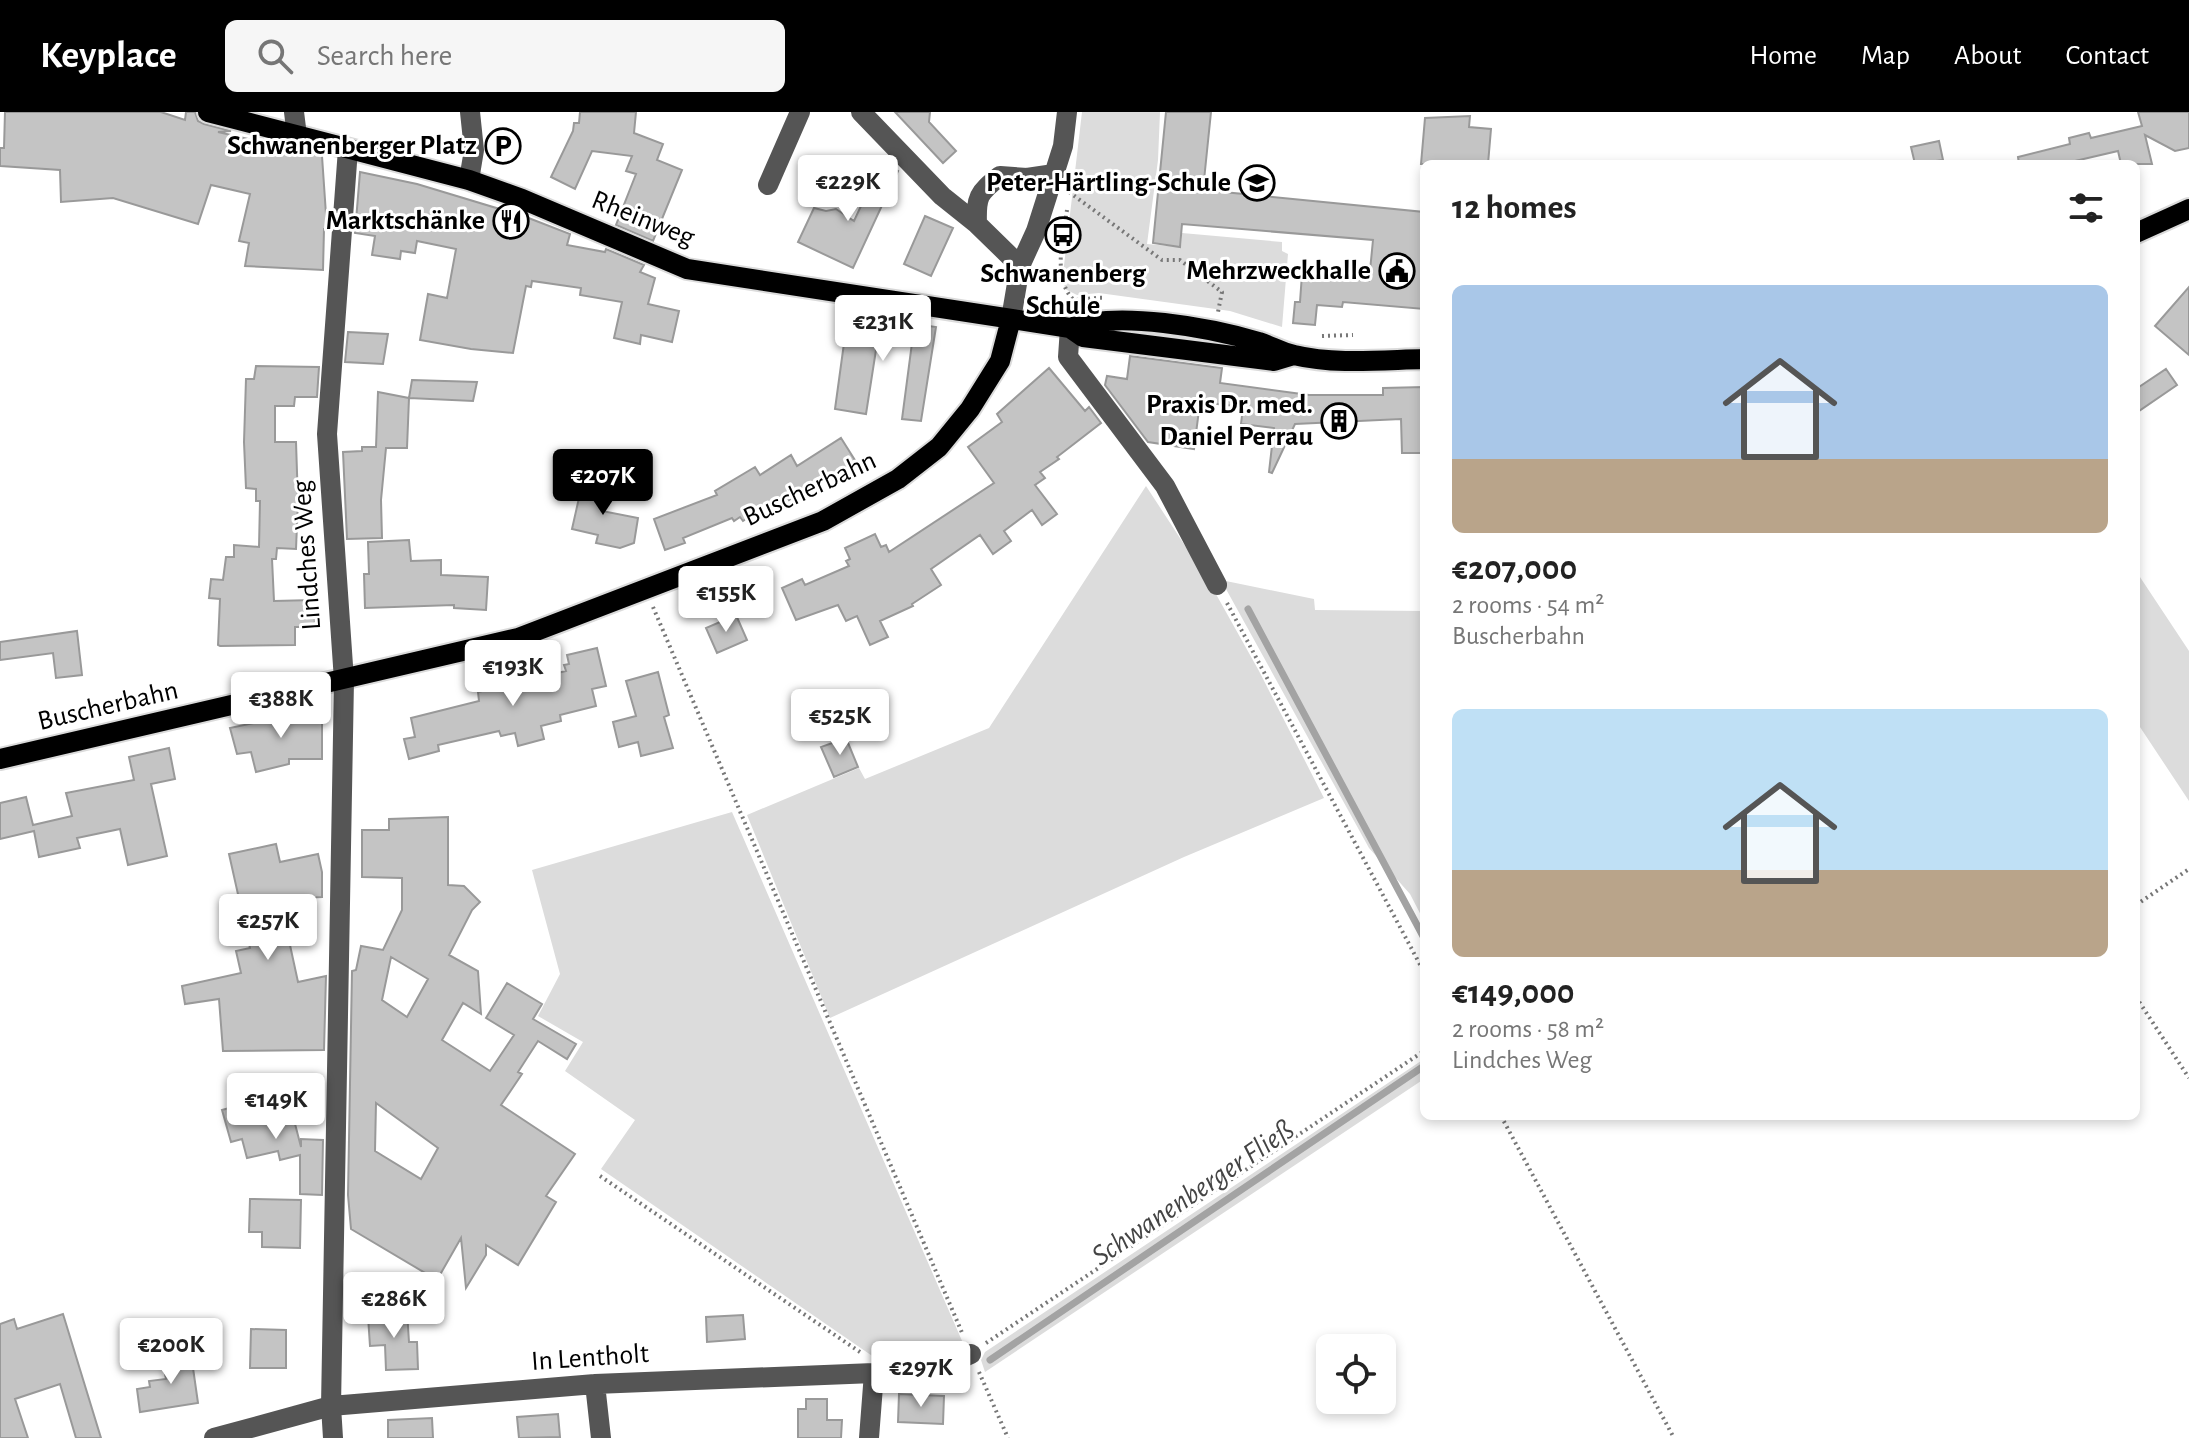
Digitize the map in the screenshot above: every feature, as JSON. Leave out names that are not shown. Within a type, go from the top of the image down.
[{"type":"main road","name":"Rheinweg","points":[[208,112],[469,180],[522,199],[687,269],[1070,328],[1083,337],[1274,361],[1294,355],[1350,360],[1420,359]]},
{"type":"main road","points":[[2140,231],[2189,209]]},
{"type":"main road","name":"Buscherbahn","points":[[0,759],[518,638],[823,521],[898,479],[939,447],[970,409],[1000,361],[1011,319]]},
{"type":"street","points":[[294,112],[297,136]]},
{"type":"street","points":[[469,180],[474,150],[470,112]]},
{"type":"street","points":[[768,185],[800,112]]},
{"type":"street","points":[[861,112],[942,196],[977,224],[1020,266]]},
{"type":"street","points":[[1011,319],[1020,266],[1062,176],[1067,112]]},
{"type":"street","name":"Lindches Weg","points":[[333,1438],[331,1406],[344,680],[327,434],[348,149]]},
{"type":"street","points":[[977,224],[979,194],[1000,176],[1062,176]]},
{"type":"street","points":[[1070,328],[1068,357],[1165,486],[1217,585]]},
{"type":"street","name":"In Lentholt","points":[[214,1438],[331,1406],[595,1384],[874,1373],[947,1365],[971,1354]]},
{"type":"street","points":[[869,1438],[874,1373]]},
{"type":"street","points":[[595,1384],[601,1438]]},
{"type":"path","points":[[1062,176],[1069,192],[1062,280],[1066,293],[1074,300],[1106,298]]},
{"type":"path","points":[[1069,192],[1162,260],[1180,260],[1222,292],[1218,312]]},
{"type":"path","points":[[1208,311],[1230,315]]},
{"type":"path","points":[[1311,336],[1353,335]]},
{"type":"path","points":[[1217,585],[1420,965]]},
{"type":"path","points":[[646,590],[1008,1438]]},
{"type":"path","points":[[2140,902],[2189,869]]},
{"type":"path","points":[[2140,1003],[2189,1078]]},
{"type":"path","points":[[971,1354],[1420,1054]]},
{"type":"path","points":[[1503,1120],[1674,1438]]},
{"type":"path","points":[[600,1176],[870,1358],[874,1373]]},
{"type":"shaded area","points":[[1082,112],[1160,112],[1158,160],[1147,244],[1181,247],[1182,233],[1282,242],[1282,251],[1288,254],[1282,327],[1230,311],[1099,293],[1077,295],[1065,289],[1063,274]]},
{"type":"shaded area","points":[[1146,486],[1212,587],[1324,798],[1184,857],[830,1018],[747,815],[859,768],[865,779],[989,728]]},
{"type":"shaded area","points":[[2140,577],[2189,651],[2189,801],[2140,727]]},
{"type":"shaded area","points":[[1221,580],[1314,599],[1315,610],[1420,611],[1420,913],[1410,894],[1369,848]]},
{"type":"shaded area","points":[[732,812],[966,1350],[958,1361],[881,1362],[601,1169],[635,1120],[565,1071],[583,1042],[538,1016],[560,974],[532,870]]},
{"type":"shaded area","points":[[1420,1062],[1420,1082],[985,1372],[981,1360],[985,1352]]},
{"type":"building","points":[[5,112],[161,112],[185,120],[186,112],[195,112],[198,121],[231,131],[218,132],[322,156],[327,229],[324,229],[323,270],[245,266],[249,243],[239,241],[250,194],[211,185],[198,224],[113,198],[61,202],[60,170],[0,166]]},
{"type":"building","points":[[580,112],[636,112],[634,133],[663,144],[657,160],[682,170],[653,241],[616,225],[636,174],[626,171],[632,156],[592,151],[575,189],[551,177],[574,123],[579,123]]},
{"type":"building","points":[[895,112],[930,112],[929,122],[956,151],[943,163]]},
{"type":"building","points":[[1166,112],[1211,112],[1203,190],[1420,212],[1420,309],[1343,302],[1342,307],[1317,305],[1315,325],[1293,323],[1295,302],[1300,302],[1302,274],[1369,281],[1373,240],[1182,224],[1180,247],[1153,243]]},
{"type":"building","points":[[2138,112],[2189,112],[2189,148],[2175,151],[2145,135],[2152,164],[2140,164],[2140,160],[2120,160],[2118,151],[2079,160],[2018,160],[2018,157],[2070,144],[2069,138],[2089,133],[2091,138],[2142,126]]},
{"type":"building","points":[[1470,116],[1469,127],[1491,129],[1488,160],[1421,160],[1425,118]]},
{"type":"building","points":[[1939,141],[1943,160],[1914,160],[1911,147]]},
{"type":"building","points":[[881,163],[898,171],[853,268],[798,242],[814,208],[826,211],[836,209],[854,221]]},
{"type":"building","points":[[360,172],[417,184],[526,217],[570,234],[567,245],[605,252],[606,249],[644,265],[640,272],[655,278],[648,304],[679,311],[672,342],[641,335],[640,344],[614,338],[622,302],[580,295],[581,288],[532,281],[531,287],[526,286],[513,353],[420,340],[428,294],[447,298],[456,249],[417,241],[415,253],[401,251],[400,259],[372,255],[375,236],[355,233]]},
{"type":"building","points":[[925,216],[953,228],[931,276],[904,264]]},
{"type":"building","points":[[2189,287],[2189,355],[2155,326]]},
{"type":"building","points":[[848,314],[936,327],[921,421],[902,419],[912,343],[878,337],[866,414],[835,409]]},
{"type":"building","points":[[348,332],[388,334],[383,364],[345,362]]},
{"type":"building","points":[[1130,356],[1222,368],[1220,383],[1309,395],[1383,395],[1383,388],[1420,387],[1420,453],[1402,453],[1401,419],[1295,424],[1272,473],[1269,472],[1274,428],[1241,424],[1243,407],[1200,402],[1194,449],[1148,442],[1105,385],[1107,376],[1127,379]]},
{"type":"building","points":[[256,366],[319,367],[317,397],[295,397],[294,406],[275,406],[275,442],[296,442],[298,502],[296,549],[277,548],[276,559],[272,559],[274,601],[314,600],[315,627],[295,627],[295,645],[220,646],[220,599],[209,598],[211,579],[223,580],[226,557],[234,557],[234,545],[259,547],[260,501],[256,501],[256,489],[246,488],[244,442],[246,379],[254,379]]},
{"type":"building","points":[[1049,368],[1085,411],[1089,407],[1101,423],[1040,472],[1045,478],[1035,485],[1057,514],[1042,525],[1032,510],[1004,531],[1011,541],[993,554],[980,535],[931,569],[941,585],[913,606],[880,621],[888,637],[870,645],[857,616],[846,621],[838,605],[796,620],[782,588],[802,579],[805,585],[849,566],[846,561],[850,559],[845,548],[875,534],[881,547],[886,545],[889,552],[994,483],[968,447],[1002,422],[997,414]]},
{"type":"building","points":[[2166,369],[2177,385],[2140,410],[2140,386]]},
{"type":"building","points":[[412,380],[477,382],[473,401],[409,398]]},
{"type":"building","points":[[378,392],[409,398],[407,448],[386,448],[381,500],[382,538],[347,539],[343,452],[376,447]]},
{"type":"building","points":[[841,438],[858,465],[834,481],[829,473],[789,500],[785,494],[743,521],[740,517],[734,521],[732,518],[683,538],[685,543],[665,550],[654,519],[717,495],[715,491],[755,467],[760,475],[791,455],[797,466]]},
{"type":"building","points":[[591,475],[609,479],[602,511],[638,518],[634,543],[620,548],[596,543],[598,535],[572,529],[581,489],[588,490]]},
{"type":"building","points":[[409,540],[411,561],[441,560],[441,575],[488,577],[486,610],[454,608],[454,605],[365,608],[364,574],[369,574],[368,542]]},
{"type":"building","points":[[736,615],[747,640],[717,653],[706,628]]},
{"type":"building","points":[[77,631],[82,675],[56,678],[53,653],[0,660],[0,642]]},
{"type":"building","points":[[597,648],[606,686],[592,689],[596,706],[560,715],[561,721],[541,726],[544,739],[518,746],[515,733],[501,736],[499,731],[438,745],[439,751],[409,759],[404,739],[415,737],[411,718],[479,701],[478,692],[566,671],[564,665],[569,664],[567,655]]},
{"type":"building","points":[[658,672],[669,715],[664,717],[673,748],[641,756],[638,742],[619,747],[613,722],[636,716],[626,681]]},
{"type":"building","points":[[296,714],[322,714],[322,759],[289,759],[289,764],[256,772],[251,752],[237,754],[230,728]]},
{"type":"building","points":[[846,738],[858,767],[834,777],[821,747]]},
{"type":"building","points":[[169,748],[175,779],[151,784],[167,856],[128,865],[120,829],[77,838],[80,848],[39,857],[34,831],[0,839],[0,803],[26,797],[33,825],[72,816],[66,793],[134,780],[129,757]]},
{"type":"building","points":[[448,817],[448,885],[464,886],[480,902],[472,910],[449,955],[478,971],[481,1014],[463,1003],[442,1040],[490,1071],[514,1035],[486,1018],[507,983],[542,1004],[533,1019],[576,1044],[567,1059],[538,1041],[518,1072],[522,1074],[501,1105],[575,1154],[546,1196],[556,1202],[518,1265],[486,1245],[486,1255],[466,1288],[461,1238],[437,1280],[351,1229],[348,1195],[352,971],[356,970],[361,946],[383,950],[402,910],[402,878],[362,877],[362,830],[389,830],[389,819]],"holes":[[[391,957],[428,979],[407,1017],[382,1000]],[[376,1103],[438,1148],[421,1179],[375,1151]]]},
{"type":"building","points":[[276,844],[280,862],[318,854],[322,897],[280,899],[298,982],[326,976],[324,1050],[223,1051],[219,999],[185,1004],[182,986],[241,973],[236,951],[250,948],[229,854]]},
{"type":"building","points":[[266,1098],[273,1125],[294,1120],[301,1147],[301,1139],[323,1140],[322,1195],[300,1194],[300,1155],[280,1160],[278,1151],[247,1158],[242,1139],[231,1142],[222,1110]]},
{"type":"building","points":[[250,1199],[301,1200],[300,1248],[262,1247],[262,1232],[249,1232]]},
{"type":"building","points":[[407,1311],[409,1342],[417,1342],[418,1369],[386,1370],[385,1345],[370,1346],[368,1316]]},
{"type":"building","points":[[63,1314],[101,1438],[76,1438],[60,1384],[15,1399],[28,1438],[0,1438],[0,1324],[14,1319],[17,1329]]},
{"type":"building","points":[[743,1315],[745,1339],[707,1342],[706,1317]]},
{"type":"building","points":[[251,1329],[286,1330],[286,1368],[250,1368]]},
{"type":"building","points":[[191,1354],[198,1403],[140,1412],[137,1389],[150,1387],[149,1381],[166,1379],[162,1358]]},
{"type":"building","points":[[899,1394],[944,1396],[943,1424],[898,1422]]},
{"type":"building","points":[[806,1399],[827,1399],[827,1420],[842,1420],[841,1438],[798,1438],[798,1409],[806,1409]]},
{"type":"building","points":[[558,1414],[560,1437],[519,1438],[517,1417]]},
{"type":"building","points":[[432,1418],[433,1438],[388,1438],[388,1420]]},
{"type":"waterway","name":"Schwanenberger Fließ","points":[[1248,609],[1420,931]]},
{"type":"waterway","name":"Schwanenberger Fließ","points":[[990,1360],[1420,1069]]},
{"type":"place","name":"Schwanenberger Platz","points":[[503,146]]},
{"type":"place","name":"Peter-Härtling-Schule","points":[[1257,183]]},
{"type":"place","name":"Marktschänke","points":[[511,221]]},
{"type":"place","name":"Schwanenberg Schule","points":[[1063,235]]},
{"type":"place","name":"Mehrzweckhalle","points":[[1397,271]]},
{"type":"place","name":"Praxis Dr. med. Daniel Perrau","points":[[1339,421]]}]
